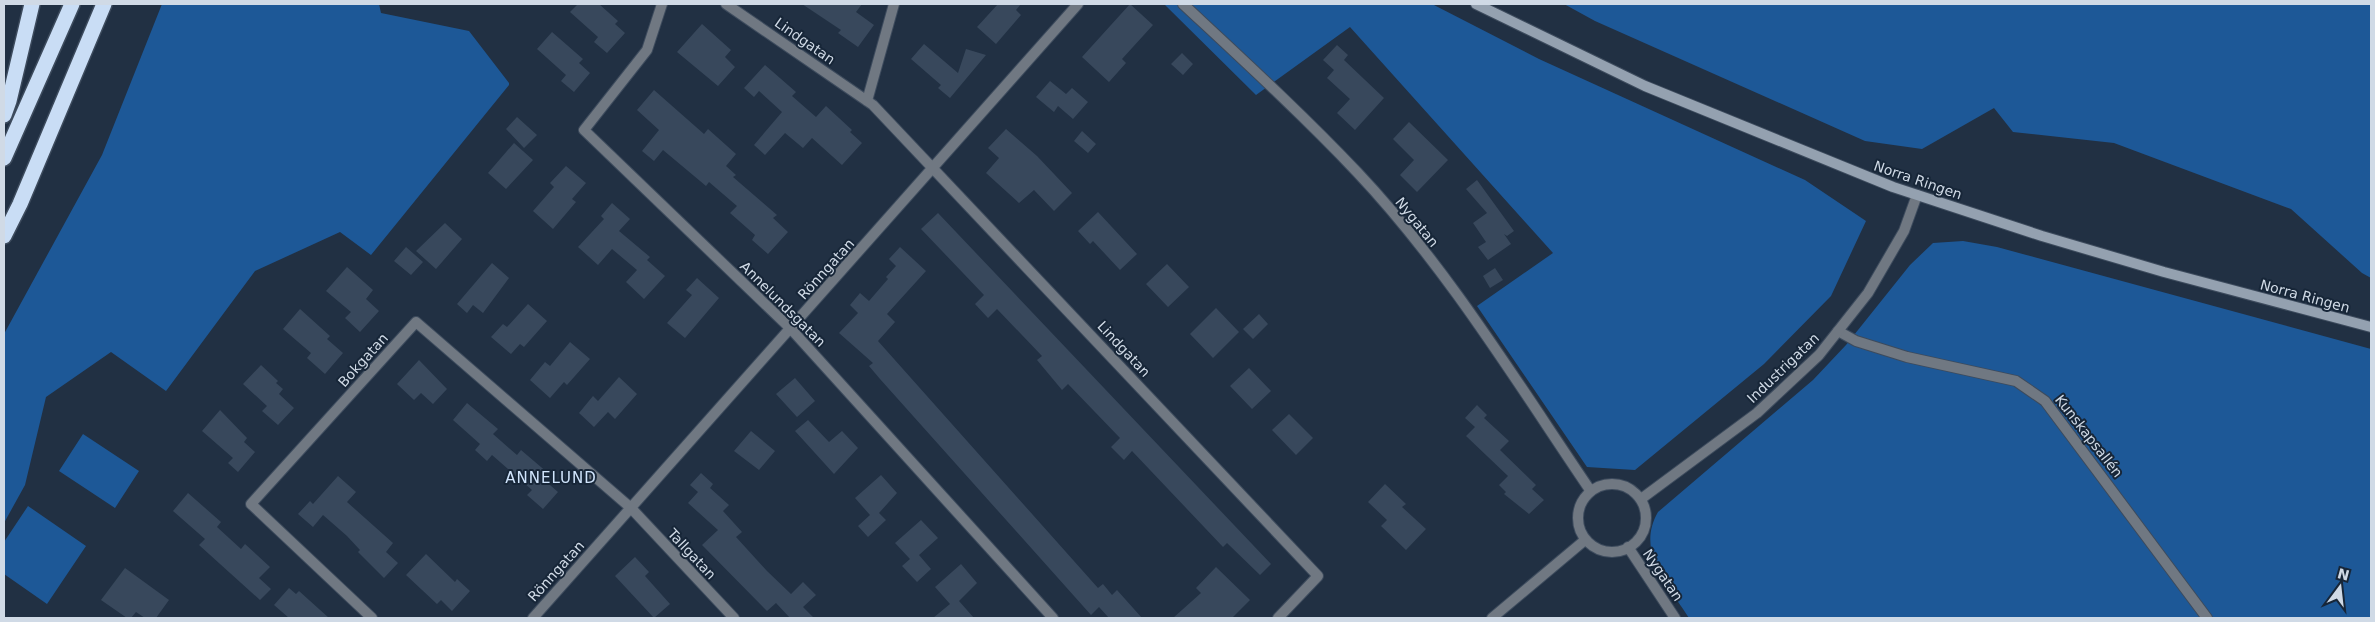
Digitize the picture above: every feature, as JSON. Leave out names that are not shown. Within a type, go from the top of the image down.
[{"type":"highway","points":[[4,115],[24,44],[32,4]]},
{"type":"highway","points":[[4,158],[72,4]]},
{"type":"highway","points":[[4,236],[20,204],[104,4]]},
{"type":"main road","name":"Norra Ringen","points":[[1476,4],[1645,86],[1867,177],[2042,236],[2164,272],[2371,327]]},
{"type":"street","name":"Annelundsgatan","points":[[662,4],[647,50],[584,130],[791,329],[1053,618]]},
{"type":"street","name":"Lindgatan","points":[[726,4],[868,101],[1318,576],[1278,618]]},
{"type":"street","points":[[868,101],[894,4]]},
{"type":"street","name":"Rönngatan","points":[[533,618],[1078,4]]},
{"type":"street","name":"Nygatan","points":[[1183,4],[1358,173],[1409,233],[1472,316],[1590,490]]},
{"type":"street","name":"Industrigatan","points":[[1641,499],[1757,413],[1819,355],[1868,293],[1904,231],[1917,195]]},
{"type":"street","name":"Bokgatan","points":[[372,618],[251,504],[416,322],[631,508]]},
{"type":"street","name":"Kunskapsallén","points":[[1838,331],[1856,341],[1907,356],[2016,381],[2045,401],[2207,618]]},
{"type":"street","points":[[1605,483],[1620,484],[1633,489],[1641,499],[1646,511],[1645,526],[1635,543],[1621,552],[1607,553],[1594,548],[1585,540],[1578,522],[1578,511],[1590,490],[1605,483]]},
{"type":"street","name":"Tallgatan","points":[[631,508],[734,618]]},
{"type":"street","points":[[1492,618],[1585,540]]},
{"type":"street","name":"Nygatan","points":[[1628,547],[1675,618]]},
{"type":"shaded area","points":[[162,4],[379,4],[381,13],[469,31],[509,85],[371,255],[340,232],[255,271],[166,391],[111,352],[46,397],[25,485],[4,523],[4,334],[102,155]]},
{"type":"shaded area","points":[[1164,4],[1432,4],[1539,59],[1805,180],[1866,221],[1831,296],[1764,364],[1635,470],[1587,467],[1477,306],[1553,253],[1350,27],[1256,95]]},
{"type":"shaded area","points":[[1564,4],[2371,4],[2371,278],[2362,273],[2291,209],[2114,143],[2013,132],[1994,108],[1922,149],[1865,141],[1595,21]]},
{"type":"shaded area","points":[[1963,241],[1997,247],[2371,349],[2371,618],[1689,618],[1664,581],[1652,555],[1650,541],[1652,527],[1658,512],[1813,380],[1846,345],[1910,265],[1933,243]]},
{"type":"shaded area","points":[[83,434],[139,471],[115,508],[59,471]]},
{"type":"shaded area","points":[[28,506],[86,546],[47,604],[4,574],[4,542]]},
{"type":"building","points":[[578,4],[599,4],[618,21],[615,24],[625,33],[607,53],[594,42],[598,37],[570,12]]},
{"type":"building","points":[[802,4],[862,4],[856,12],[874,25],[858,47],[838,33],[841,30]]},
{"type":"building","points":[[998,4],[1021,4],[1016,10],[1021,15],[996,44],[977,27]]},
{"type":"building","points":[[1130,4],[1153,25],[1122,59],[1126,63],[1109,82],[1082,57]]},
{"type":"building","points":[[702,24],[731,50],[725,57],[735,67],[718,86],[677,52]]},
{"type":"building","points":[[552,32],[583,59],[579,63],[590,73],[574,92],[561,81],[566,75],[537,49]]},
{"type":"building","points":[[924,44],[958,73],[966,49],[986,55],[950,98],[938,88],[941,85],[911,59]]},
{"type":"building","points":[[1337,45],[1348,55],[1344,60],[1384,98],[1355,130],[1337,113],[1350,99],[1327,78],[1334,70],[1323,60]]},
{"type":"building","points":[[1182,53],[1193,64],[1183,75],[1171,64]]},
{"type":"building","points":[[765,65],[796,92],[792,96],[816,117],[826,106],[852,130],[850,132],[862,143],[842,165],[812,138],[803,148],[785,133],[765,155],[754,145],[782,112],[759,91],[754,97],[744,88]]},
{"type":"building","points":[[1050,81],[1066,94],[1072,88],[1088,102],[1073,119],[1058,106],[1054,112],[1036,97]]},
{"type":"building","points":[[654,90],[704,134],[708,129],[736,154],[726,166],[736,175],[733,177],[777,215],[773,218],[788,232],[768,254],[752,240],[755,235],[730,213],[737,206],[709,182],[706,186],[663,150],[654,161],[642,151],[659,130],[637,110]]},
{"type":"building","points":[[517,117],[537,135],[524,148],[506,129]]},
{"type":"building","points":[[1409,122],[1448,160],[1417,192],[1400,175],[1414,160],[1393,139]]},
{"type":"building","points":[[1006,129],[1037,156],[1072,193],[1054,211],[1034,190],[1019,203],[986,173],[999,158],[988,148]]},
{"type":"building","points":[[1082,131],[1096,144],[1088,153],[1074,141]]},
{"type":"building","points":[[514,143],[533,160],[506,189],[488,173]]},
{"type":"building","points":[[566,166],[586,183],[572,199],[576,202],[553,229],[533,211],[554,187],[550,183]]},
{"type":"building","points":[[1477,180],[1514,231],[1507,236],[1504,234],[1511,244],[1488,260],[1478,247],[1486,242],[1473,223],[1487,213],[1466,189]]},
{"type":"building","points":[[612,203],[630,219],[619,231],[650,257],[647,260],[665,276],[644,299],[626,282],[637,270],[612,249],[598,265],[578,247],[604,219],[601,216]]},
{"type":"building","points":[[1098,212],[1137,254],[1120,270],[1093,241],[1090,244],[1078,231]]},
{"type":"building","points":[[938,213],[1271,564],[1260,575],[1227,543],[1223,547],[1132,451],[1124,460],[1111,447],[1120,438],[1068,384],[1062,390],[1037,360],[1042,356],[997,309],[988,318],[975,304],[984,295],[921,229]]},
{"type":"building","points":[[445,223],[462,239],[436,269],[416,251]]},
{"type":"building","points":[[406,247],[423,262],[411,275],[394,261]]},
{"type":"building","points":[[900,247],[926,271],[887,314],[895,322],[878,341],[1098,588],[1103,584],[1112,595],[1117,590],[1142,618],[1109,618],[1099,607],[1091,615],[880,379],[869,366],[873,363],[839,333],[858,313],[850,305],[860,293],[869,301],[888,279],[886,277],[896,266],[889,259]]},
{"type":"building","points":[[492,263],[509,278],[483,313],[473,305],[467,313],[457,304]]},
{"type":"building","points":[[1167,264],[1189,287],[1168,307],[1146,284]]},
{"type":"building","points":[[347,267],[373,290],[366,299],[379,311],[360,332],[345,318],[351,312],[326,291]]},
{"type":"building","points":[[1495,268],[1503,280],[1490,288],[1483,276]]},
{"type":"building","points":[[697,278],[719,298],[685,338],[667,323],[692,295],[686,290]]},
{"type":"building","points":[[528,304],[547,321],[524,347],[520,344],[511,354],[491,337],[503,324],[507,327]]},
{"type":"building","points":[[1216,308],[1239,332],[1213,358],[1190,334]]},
{"type":"building","points":[[300,309],[330,336],[327,339],[343,353],[325,374],[307,358],[311,353],[283,329]]},
{"type":"building","points":[[1259,314],[1268,324],[1253,339],[1243,329]]},
{"type":"building","points":[[570,342],[590,359],[567,385],[564,382],[550,398],[530,380],[545,362],[550,366]]},
{"type":"building","points":[[419,360],[447,389],[433,404],[421,393],[414,400],[397,384]]},
{"type":"building","points":[[261,365],[278,381],[276,383],[283,389],[279,394],[294,408],[278,425],[262,411],[267,406],[243,384]]},
{"type":"building","points":[[1249,368],[1271,391],[1252,409],[1230,386]]},
{"type":"building","points":[[619,377],[637,394],[615,419],[608,412],[594,427],[579,413],[593,396],[598,401]]},
{"type":"building","points":[[795,378],[815,401],[797,417],[776,394]]},
{"type":"building","points":[[467,403],[498,429],[493,434],[517,455],[521,450],[548,473],[543,479],[558,492],[543,509],[527,495],[532,490],[492,455],[487,461],[475,450],[480,444],[453,420]]},
{"type":"building","points":[[1477,405],[1487,415],[1484,418],[1509,441],[1500,450],[1536,485],[1532,489],[1544,500],[1529,514],[1504,494],[1506,492],[1499,485],[1508,476],[1466,436],[1475,427],[1465,418]]},
{"type":"building","points":[[220,410],[247,438],[244,442],[255,452],[238,472],[228,463],[233,458],[202,431]]},
{"type":"building","points":[[1289,414],[1313,438],[1296,455],[1272,430]]},
{"type":"building","points":[[808,420],[829,442],[842,431],[858,448],[834,474],[795,431]]},
{"type":"building","points":[[751,431],[775,451],[759,470],[734,451]]},
{"type":"building","points":[[701,473],[713,484],[710,488],[729,505],[723,511],[742,532],[736,537],[767,571],[791,594],[803,582],[816,595],[803,607],[814,618],[790,618],[776,603],[767,611],[702,545],[718,530],[688,503],[698,492],[690,485]]},
{"type":"building","points":[[881,475],[897,493],[879,513],[886,520],[868,537],[858,526],[870,515],[855,498]]},
{"type":"building","points":[[338,476],[356,492],[347,502],[393,543],[386,552],[398,563],[384,578],[358,552],[360,550],[347,536],[323,515],[313,527],[298,514],[310,501],[313,504]]},
{"type":"building","points":[[1385,484],[1406,504],[1402,507],[1426,529],[1406,550],[1381,526],[1387,520],[1368,502]]},
{"type":"building","points":[[188,493],[221,522],[217,527],[241,549],[245,544],[270,567],[259,578],[271,589],[260,600],[199,545],[205,539],[173,511]]},
{"type":"building","points":[[921,520],[938,538],[919,555],[931,569],[917,582],[902,566],[910,559],[895,543]]},
{"type":"building","points":[[426,554],[455,582],[457,579],[470,591],[452,611],[441,600],[437,604],[406,575]]},
{"type":"building","points":[[635,557],[649,572],[645,576],[670,604],[654,618],[615,576]]},
{"type":"building","points":[[961,564],[977,583],[959,601],[974,618],[933,618],[950,604],[935,587]]},
{"type":"building","points":[[1216,567],[1250,600],[1232,618],[1173,618],[1201,593],[1196,588]]},
{"type":"building","points":[[125,568],[169,600],[156,618],[145,618],[136,612],[131,618],[127,618],[101,600]]},
{"type":"building","points":[[289,588],[296,594],[299,591],[329,618],[289,618],[274,605]]},
{"type":"district","name":"ANNELUND","points":[[551,478]]}]
